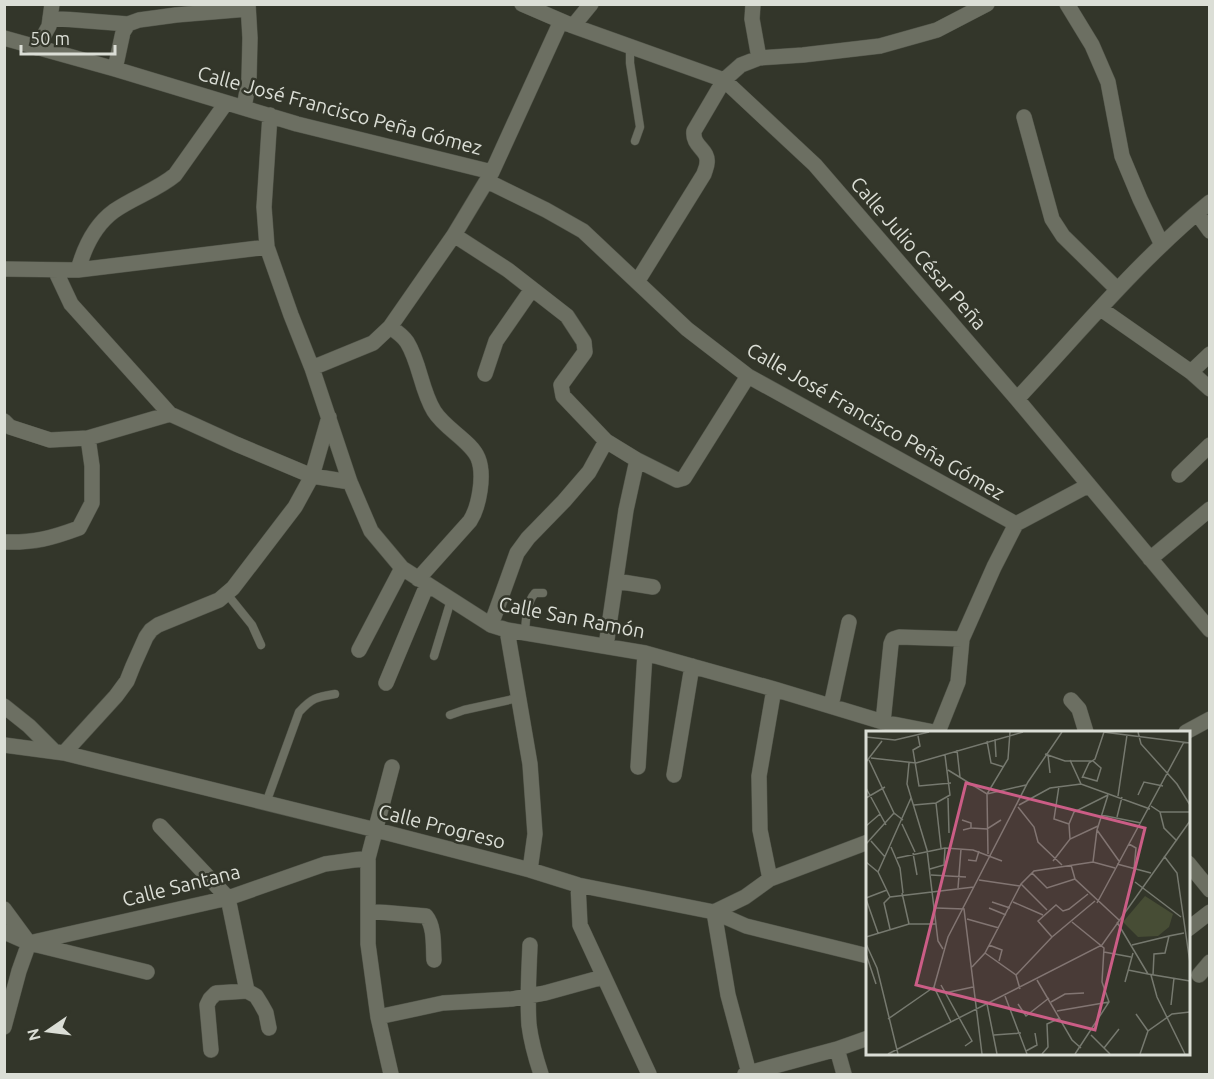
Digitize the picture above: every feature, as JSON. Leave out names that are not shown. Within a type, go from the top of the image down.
[{"type":"street","name":"Calle Julio César Peña","points":[[522,4],[567,23],[724,80],[815,165],[1017,399],[1209,630]]},
{"type":"street","points":[[312,369],[373,343],[390,327],[454,235],[490,176],[567,23],[591,4]]},
{"type":"street","points":[[753,4],[752,19],[759,58]]},
{"type":"street","points":[[637,282],[704,174],[707,163],[706,154],[693,138],[694,131],[724,80],[741,65],[759,58],[880,46],[937,30],[987,4]]},
{"type":"street","points":[[1067,4],[1092,45],[1108,82],[1122,156],[1162,244]]},
{"type":"street","points":[[37,48],[46,32],[51,11],[128,24],[139,20],[248,7],[249,69],[244,108]]},
{"type":"street","points":[[115,69],[123,32],[128,24]]},
{"type":"street","name":"Calle José Francisco Peña Gómez","points":[[4,38],[297,124],[490,176],[583,231],[687,329],[748,376],[1016,524]]},
{"type":"street","points":[[78,270],[82,254],[102,221],[175,175],[226,103]]},
{"type":"street","name":"Calle San Ramón","points":[[270,116],[264,207],[267,247],[329,417],[350,482],[370,531],[402,568],[491,625],[507,630],[645,653],[883,722],[929,731]]},
{"type":"street","points":[[1024,117],[1052,219],[1063,236],[1117,290]]},
{"type":"street","points":[[1017,399],[1117,290],[1162,244],[1209,202]]},
{"type":"street","points":[[1197,213],[1209,231]]},
{"type":"street","points":[[454,235],[508,270],[567,316],[584,342],[585,352],[561,385],[563,396],[606,441],[676,480],[684,478],[748,376]]},
{"type":"street","points":[[4,269],[78,270],[267,247]]},
{"type":"street","points":[[56,270],[71,304],[170,414],[312,476],[350,482]]},
{"type":"street","points":[[485,374],[496,341],[532,289]]},
{"type":"street","points":[[1101,309],[1191,372],[1209,389]]},
{"type":"street","points":[[386,683],[423,582],[474,514],[480,489],[481,470],[478,458],[471,448],[435,413],[407,342],[390,327]]},
{"type":"street","points":[[1191,372],[1209,354]]},
{"type":"street","points":[[4,421],[10,427],[50,440],[88,438],[170,414]]},
{"type":"street","points":[[4,706],[58,752],[116,696],[128,681],[151,630],[219,600],[227,594],[295,507],[312,476],[329,417]]},
{"type":"street","points":[[4,542],[27,543],[53,538],[79,528],[92,503],[92,466],[88,438]]},
{"type":"street","points":[[491,625],[517,553],[589,472],[606,441]]},
{"type":"street","points":[[1179,475],[1209,445]]},
{"type":"street","points":[[606,646],[626,510],[637,460]]},
{"type":"street","points":[[938,731],[958,682],[962,639],[1016,524],[1089,485]]},
{"type":"street","points":[[1150,559],[1209,509]]},
{"type":"street","points":[[359,650],[402,568]]},
{"type":"street","points":[[616,581],[653,587]]},
{"type":"street","points":[[831,706],[849,622]]},
{"type":"street","points":[[507,630],[530,764],[535,834],[530,870]]},
{"type":"street","points":[[883,722],[893,639],[899,637],[962,639]]},
{"type":"street","points":[[638,766],[645,653]]},
{"type":"street","points":[[674,775],[692,666]]},
{"type":"street","points":[[770,879],[760,830],[759,776],[774,689]]},
{"type":"street","points":[[1071,700],[1079,709],[1086,731]]},
{"type":"street","points":[[1188,731],[1209,719]]},
{"type":"street","name":"Calle Progreso","points":[[4,745],[58,752],[376,830],[530,870],[578,885],[714,912],[746,926],[866,956]]},
{"type":"street","points":[[391,1074],[378,1017],[368,944],[368,858],[392,767]]},
{"type":"street","points":[[160,826],[228,898],[247,991]]},
{"type":"street","points":[[866,842],[770,879],[745,897],[714,912],[729,995],[747,1074],[837,1049],[866,1038]]},
{"type":"street","name":"Calle Santana","points":[[29,943],[228,898],[325,864],[368,858]]},
{"type":"street","points":[[1190,866],[1209,890]]},
{"type":"street","points":[[578,885],[580,925],[648,1074]]},
{"type":"street","points":[[4,909],[29,943]]},
{"type":"street","points":[[368,911],[426,916],[430,921],[434,960]]},
{"type":"street","points":[[1190,927],[1209,912]]},
{"type":"street","points":[[4,932],[29,943],[147,972]]},
{"type":"street","points":[[4,1027],[29,943]]},
{"type":"street","points":[[530,945],[529,1026],[541,1074]]},
{"type":"street","points":[[1199,978],[1209,962]]},
{"type":"street","points":[[378,1017],[443,1003],[529,996],[603,977]]},
{"type":"street","points":[[211,1050],[207,1005],[216,993],[247,991],[256,996],[266,1013],[269,1028]]},
{"type":"street","points":[[837,1049],[844,1074]]},
{"type":"lane","points":[[630,46],[630,63],[640,127],[634,141]]},
{"type":"lane","points":[[525,633],[526,616],[532,597],[535,593],[543,593]]},
{"type":"lane","points":[[227,594],[252,625],[261,645]]},
{"type":"lane","points":[[434,656],[451,600]]},
{"type":"lane","points":[[266,803],[299,712],[309,701],[335,694]]},
{"type":"lane","points":[[450,715],[518,698]]}]
